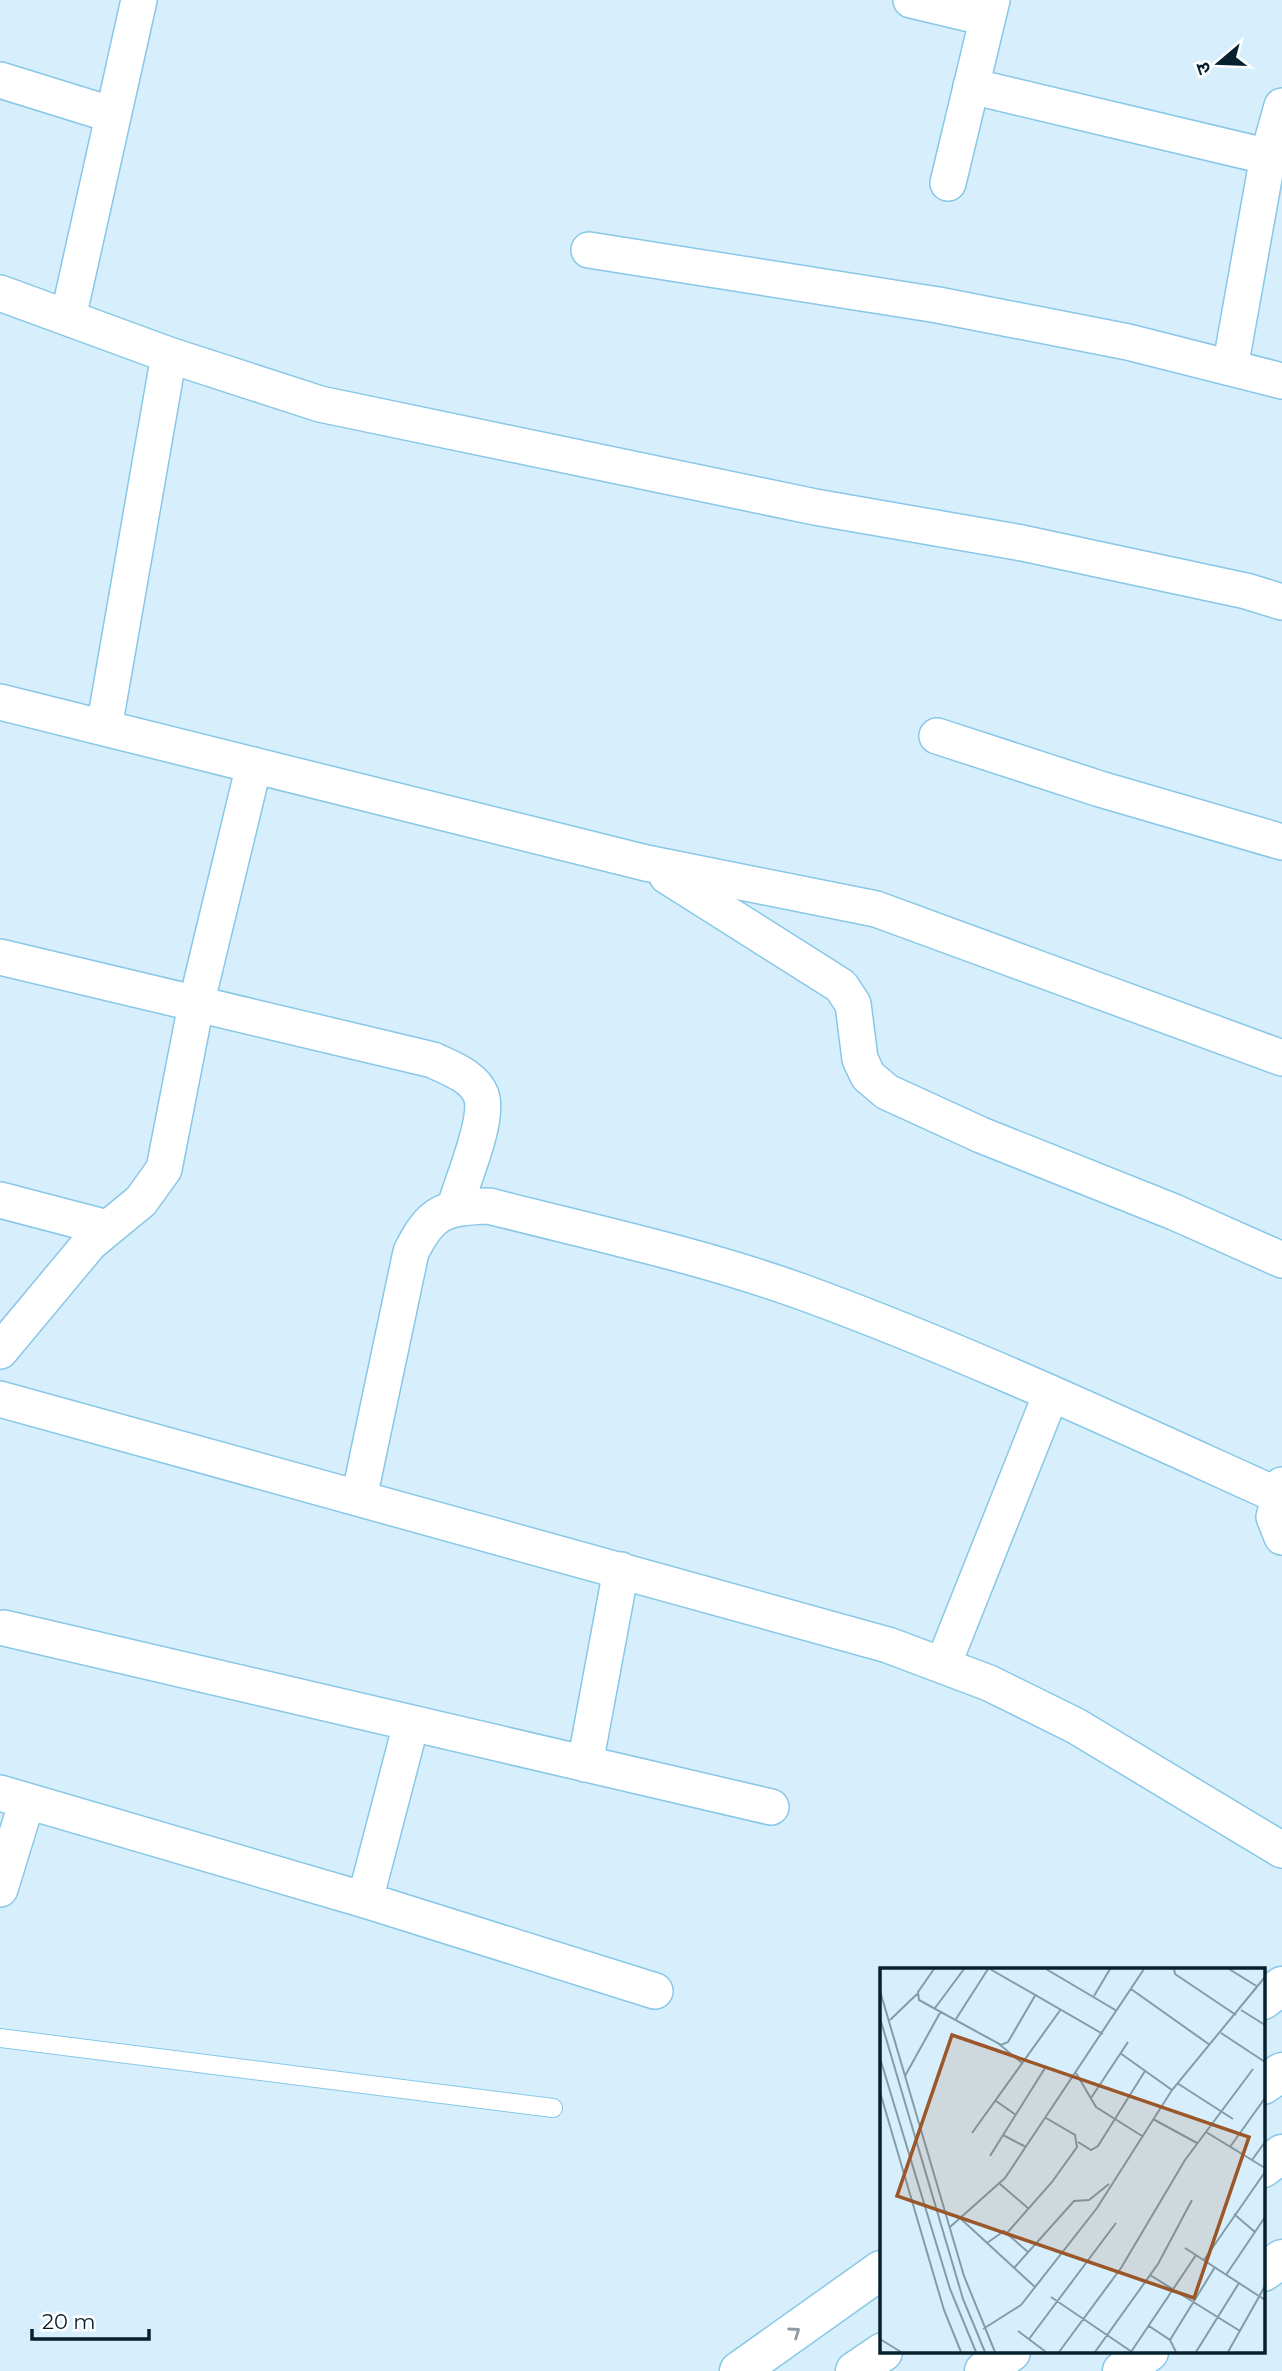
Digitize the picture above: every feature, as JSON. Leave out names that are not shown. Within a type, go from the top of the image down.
[{"type":"main road","points":[[1264,1999],[1282,1986]]},
{"type":"main road","points":[[1264,2084],[1282,2072]]},
{"type":"main road","points":[[1264,2167],[1282,2154]]},
{"type":"main road","points":[[1264,2271],[1282,2259]]},
{"type":"main road","points":[[739,2371],[880,2271]]},
{"type":"main road","points":[[855,2371],[880,2354]]},
{"type":"main road","points":[[984,2371],[1008,2354]]},
{"type":"main road","points":[[1122,2371],[1146,2354]]},
{"type":"street","points":[[68,318],[139,0]]},
{"type":"street","points":[[911,0],[989,9],[948,183]]},
{"type":"street","points":[[0,80],[113,115]]},
{"type":"street","points":[[971,86],[1275,158]]},
{"type":"street","points":[[1230,368],[1275,158],[1282,106]]},
{"type":"street","points":[[589,250],[938,305],[1128,342],[1282,381]]},
{"type":"street","points":[[0,293],[169,355],[320,404],[815,508],[1023,543],[1246,591],[1282,602]]},
{"type":"street","points":[[104,728],[169,355]]},
{"type":"street","points":[[0,702],[646,863],[876,909],[1282,1058]]},
{"type":"street","points":[[937,736],[1100,789],[1282,842]]},
{"type":"street","points":[[0,1351],[90,1244],[141,1201],[163,1169],[196,1005],[254,765]]},
{"type":"street","points":[[646,863],[841,986],[853,1004],[860,1059],[867,1076],[887,1092],[981,1135],[1174,1212],[1282,1260]]},
{"type":"street","points":[[0,957],[433,1060],[465,1075],[481,1094],[482,1116],[455,1206]]},
{"type":"street","points":[[0,1200],[107,1228]]},
{"type":"street","points":[[359,1498],[411,1252],[424,1226],[455,1206],[489,1206],[747,1274],[806,1293],[1051,1394],[1280,1490],[1274,1517],[1282,1538]]},
{"type":"street","points":[[943,1665],[1051,1394]]},
{"type":"street","points":[[0,1399],[888,1645],[989,1683],[1076,1726],[1282,1850]]},
{"type":"street","points":[[585,1764],[621,1570]]},
{"type":"street","points":[[4,1628],[771,1807]]},
{"type":"street","points":[[365,1900],[411,1724]]},
{"type":"street","points":[[0,1889],[14,1797],[365,1900],[654,1991]]},
{"type":"lane","points":[[0,2038],[553,2108]]}]
